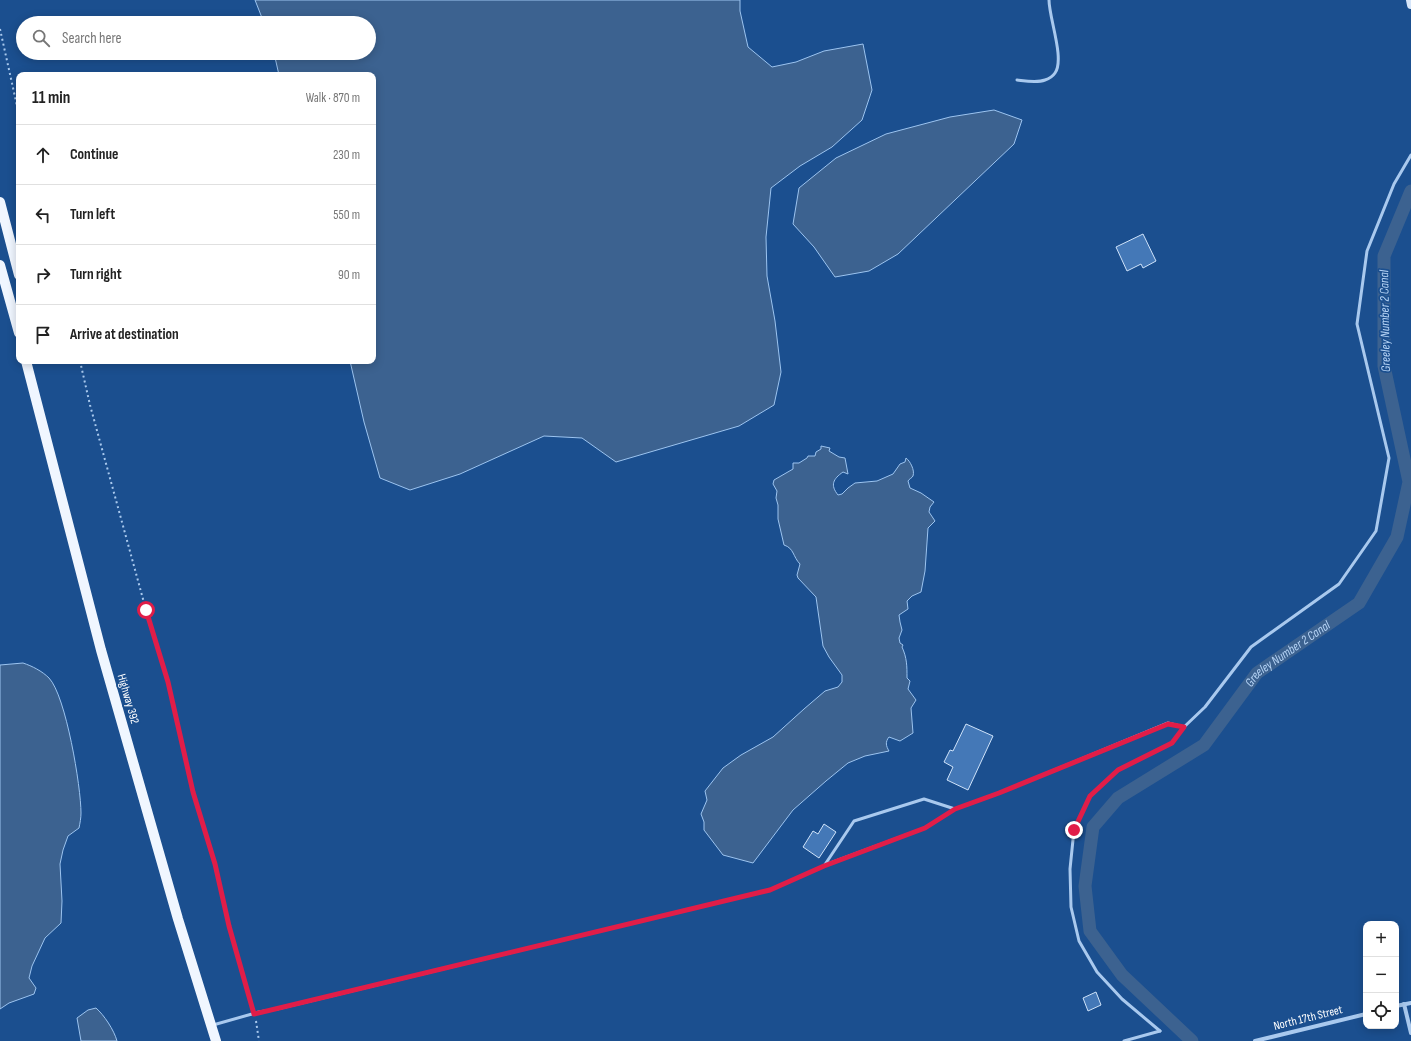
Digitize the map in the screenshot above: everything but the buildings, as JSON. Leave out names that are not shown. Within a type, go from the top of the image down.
[{"type":"main road","points":[[0,202],[16,263]]},
{"type":"main road","points":[[0,265],[16,322]]},
{"type":"main road","name":"Highway 392","points":[[27,364],[103,658],[178,919],[216,1041]]},
{"type":"street","points":[[1410,0],[1411,5]]},
{"type":"street","points":[[1399,1005],[1411,1002]]},
{"type":"street","points":[[1404,1004],[1411,1033]]},
{"type":"street","name":"North 17th Street","points":[[1255,1041],[1363,1015]]},
{"type":"lane","points":[[1017,80],[1040,81],[1050,77],[1056,72],[1058,60],[1050,16],[1049,0]]},
{"type":"lane","points":[[1124,1041],[1160,1031],[1122,999],[1098,972],[1079,941],[1071,907],[1070,868],[1074,830],[1090,796],[1118,770],[1172,743],[1184,727],[1205,707],[1251,647],[1339,584],[1376,531],[1389,458],[1358,324],[1367,251],[1394,184],[1411,155]]},
{"type":"lane","points":[[211,1026],[254,1014],[770,890],[824,866],[925,828],[955,809],[999,793],[1168,724],[1184,727]]},
{"type":"lane","points":[[824,866],[854,821],[924,799],[955,809]]},
{"type":"path","points":[[0,29],[16,101]]},
{"type":"path","points":[[81,364],[90,405],[144,603],[168,682],[193,792],[215,864],[229,926],[258,1029],[259,1041]]},
{"type":"water","points":[[255,0],[740,0],[740,11],[748,47],[772,67],[796,62],[824,51],[863,44],[872,90],[862,120],[832,147],[800,166],[771,188],[766,237],[767,276],[775,321],[781,372],[774,405],[739,426],[616,462],[582,438],[544,436],[460,474],[410,490],[380,478],[364,422],[351,364],[376,364],[376,72],[278,72],[276,60],[376,60],[376,16],[261,16]]},
{"type":"water","points":[[994,110],[1022,120],[1014,144],[898,254],[869,271],[835,277],[814,247],[793,224],[799,188],[836,158],[886,134],[950,117]]},
{"type":"water","points":[[821,446],[830,448],[829,451],[839,457],[845,458],[848,474],[843,472],[837,477],[833,485],[838,495],[842,494],[855,483],[877,481],[893,474],[900,464],[905,462],[906,458],[913,468],[913,476],[908,481],[910,488],[921,493],[934,502],[930,507],[929,512],[935,521],[928,528],[925,571],[921,592],[912,596],[907,601],[908,609],[899,615],[902,630],[899,638],[900,643],[903,645],[902,647],[906,658],[907,678],[910,681],[908,689],[916,700],[911,708],[913,733],[900,741],[889,737],[886,744],[889,751],[865,756],[848,763],[793,810],[753,863],[723,855],[704,830],[704,822],[701,814],[707,800],[705,791],[723,768],[741,755],[773,737],[825,691],[838,687],[842,682],[842,675],[823,646],[816,597],[798,578],[797,575],[800,564],[792,550],[784,545],[778,519],[778,505],[776,498],[777,491],[773,484],[774,480],[793,469],[793,463],[799,463],[808,456],[815,456],[816,452],[821,449]]},
{"type":"water","points":[[23,663],[37,669],[49,678],[61,703],[67,722],[75,764],[81,815],[79,828],[68,836],[60,864],[62,901],[61,923],[45,938],[32,966],[29,978],[36,988],[34,994],[9,1003],[0,1009],[0,665]]},
{"type":"water","points":[[96,1008],[114,1032],[117,1041],[81,1041],[77,1018],[88,1010]]},
{"type":"waterway","name":"Greeley Number 2 Canal","points":[[1192,1041],[1122,975],[1090,931],[1085,886],[1093,827],[1118,798],[1204,745],[1257,673],[1359,603],[1397,537],[1409,482],[1384,366],[1384,256],[1411,191]]},
{"type":"route","points":[[146,610],[168,682],[193,792],[215,864],[229,926],[254,1014],[770,890],[824,866],[925,828],[955,809],[999,793],[1168,724],[1184,727],[1172,743],[1118,770],[1090,796],[1074,830]]}]
